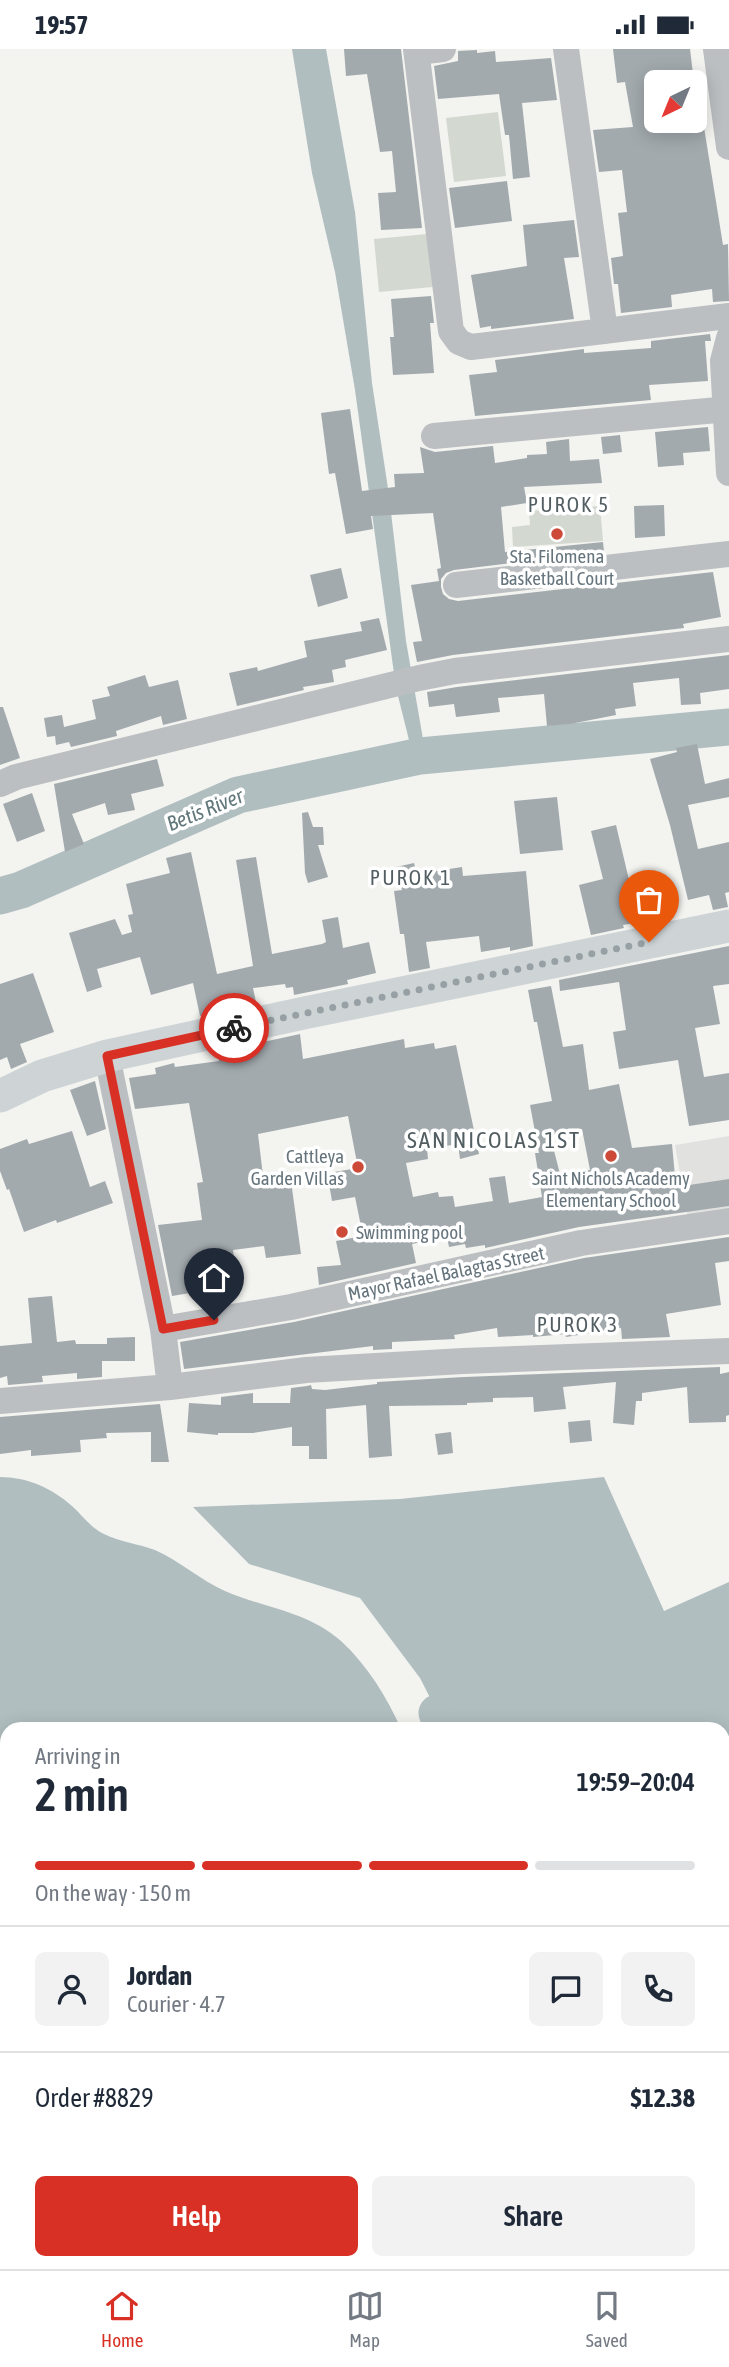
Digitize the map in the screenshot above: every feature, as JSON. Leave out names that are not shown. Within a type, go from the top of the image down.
[{"type":"main road","points":[[0,1096],[42,1076],[107,1056],[729,926]]},
{"type":"street","points":[[443,49],[417,51],[450,318],[455,337],[471,347],[729,316]]},
{"type":"street","points":[[566,49],[605,331]]},
{"type":"street","points":[[716,49],[729,147]]},
{"type":"street","points":[[729,338],[723,361],[729,473]]},
{"type":"street","points":[[435,436],[726,409]]},
{"type":"street","points":[[456,585],[729,554]]},
{"type":"street","points":[[0,784],[16,776],[419,678],[729,639]]},
{"type":"street","points":[[107,1056],[163,1329],[170,1387]]},
{"type":"street","name":"Mayor Rafael Balagtas Street","points":[[163,1329],[291,1307],[581,1243],[729,1221]]},
{"type":"street","points":[[0,1401],[170,1387],[306,1370],[729,1351]]},
{"type":"shaded area","points":[[292,49],[326,49],[355,212],[372,383],[389,495],[406,641],[423,739],[419,749],[409,740],[396,688],[355,390],[335,272],[312,173]]},
{"type":"shaded area","points":[[498,112],[506,176],[454,182],[446,118]]},
{"type":"shaded area","points":[[438,233],[443,286],[379,292],[374,239]]},
{"type":"shaded area","name":"Sta. Filomena Basketball Court","points":[[600,506],[603,541],[513,547],[512,527],[530,525],[529,511]]},
{"type":"shaded area","points":[[729,1136],[729,1219],[689,1225],[675,1145]]},
{"type":"shaded area","points":[[0,1477],[29,1481],[48,1489],[104,1534],[155,1550],[225,1591],[300,1616],[328,1631],[350,1650],[368,1671],[398,1722],[0,1722]]},
{"type":"shaded area","points":[[604,1477],[664,1611],[729,1582],[729,1722],[442,1722],[420,1678],[360,1598],[249,1564],[193,1507],[400,1499]]},
{"type":"building","points":[[344,49],[401,49],[422,228],[381,230],[378,193],[396,192],[392,151],[380,152],[367,74],[346,76]]},
{"type":"building","points":[[613,49],[690,49],[693,70],[644,70],[644,133],[705,133],[723,245],[728,244],[729,301],[713,302],[712,289],[671,295],[672,307],[621,313],[618,284],[614,284],[611,258],[623,256],[618,213],[627,212],[622,170],[599,172],[593,130],[633,127],[625,82],[617,83]]},
{"type":"building","points":[[477,50],[477,53],[495,51],[496,62],[551,58],[557,100],[522,103],[530,177],[513,179],[509,135],[505,135],[499,94],[438,99],[434,66],[458,61],[458,51]]},
{"type":"building","points":[[507,181],[512,221],[455,228],[449,188]]},
{"type":"building","points":[[574,220],[579,257],[564,258],[574,319],[480,328],[471,275],[527,266],[523,225]]},
{"type":"building","points":[[431,296],[434,373],[393,375],[391,299]]},
{"type":"building","points":[[710,334],[711,341],[705,341],[708,381],[649,385],[651,400],[475,416],[469,375],[497,372],[495,360],[584,349],[584,353],[651,348],[651,341]]},
{"type":"building","points":[[350,409],[362,491],[395,487],[394,474],[424,473],[420,447],[435,452],[493,446],[495,463],[527,458],[527,455],[547,454],[546,442],[569,439],[570,461],[599,459],[602,483],[524,487],[527,503],[501,507],[505,552],[603,542],[604,552],[454,570],[441,579],[443,594],[449,599],[458,601],[713,572],[721,617],[683,624],[684,628],[453,655],[417,662],[413,642],[422,641],[411,585],[439,581],[437,569],[441,568],[433,513],[371,516],[373,529],[346,534],[335,473],[329,474],[321,413]]},
{"type":"building","points":[[708,427],[710,451],[683,453],[684,465],[658,467],[655,432]]},
{"type":"building","points":[[620,435],[622,452],[603,454],[601,437]]},
{"type":"building","points":[[664,505],[665,536],[635,538],[634,506]]},
{"type":"building","points":[[341,568],[348,598],[318,607],[310,575]]},
{"type":"building","points":[[379,618],[387,650],[345,660],[346,667],[332,670],[334,682],[303,687],[304,690],[237,706],[229,673],[257,667],[258,671],[307,657],[304,641],[362,631],[360,622]]},
{"type":"building","points":[[729,655],[729,689],[700,693],[701,704],[681,705],[679,678],[633,683],[636,706],[615,709],[616,715],[570,724],[547,726],[544,694],[498,698],[500,712],[456,717],[454,704],[429,707],[427,692]]},
{"type":"building","points":[[145,675],[149,687],[178,680],[187,719],[163,725],[161,716],[116,731],[117,736],[71,747],[69,742],[56,745],[55,736],[47,737],[44,718],[62,715],[64,727],[96,719],[92,700],[110,696],[107,687]]},
{"type":"building","points":[[0,707],[3,707],[20,758],[0,765]]},
{"type":"building","points":[[697,744],[705,784],[729,778],[729,797],[688,805],[698,849],[729,842],[729,892],[725,893],[728,907],[713,910],[709,895],[688,900],[670,825],[650,759],[677,752],[676,748]]},
{"type":"building","points":[[157,759],[164,786],[131,794],[135,810],[108,815],[105,803],[72,814],[84,844],[65,852],[54,784]]},
{"type":"building","points":[[32,793],[45,831],[17,842],[3,804]]},
{"type":"building","points":[[557,797],[563,850],[520,854],[514,801]]},
{"type":"building","points":[[308,812],[313,827],[323,827],[324,845],[318,845],[328,877],[308,883],[305,873],[302,813]]},
{"type":"building","points":[[616,825],[639,922],[591,935],[579,885],[603,879],[591,831]]},
{"type":"building","points":[[191,852],[217,974],[253,966],[236,860],[256,857],[272,954],[326,942],[322,920],[338,917],[343,948],[369,942],[376,973],[347,980],[348,984],[294,995],[293,987],[286,988],[285,984],[253,988],[256,1002],[200,1016],[193,983],[151,995],[140,957],[97,969],[102,987],[87,992],[69,933],[115,919],[122,935],[132,932],[128,915],[133,914],[126,884],[170,873],[166,858]]},
{"type":"building","points":[[414,863],[417,874],[462,867],[463,876],[526,871],[533,946],[510,951],[510,947],[481,952],[479,936],[426,942],[430,968],[409,972],[394,891],[402,890],[396,867]]},
{"type":"building","points":[[729,946],[729,984],[713,986],[720,1024],[695,1028],[704,1077],[729,1073],[729,1120],[689,1126],[678,1060],[619,1069],[613,1032],[626,1030],[619,982],[560,991],[559,980]]},
{"type":"building","points":[[33,973],[54,1032],[20,1044],[27,1062],[11,1069],[7,1057],[0,1060],[0,984]]},
{"type":"building","points":[[551,986],[563,1047],[583,1044],[589,1090],[619,1084],[632,1148],[672,1144],[676,1187],[729,1179],[729,1206],[579,1227],[485,1248],[485,1245],[466,1248],[465,1244],[449,1247],[447,1237],[412,1244],[416,1263],[319,1285],[317,1267],[341,1265],[336,1241],[363,1236],[355,1197],[332,1201],[328,1178],[335,1177],[334,1172],[358,1168],[348,1116],[258,1134],[264,1184],[291,1181],[301,1254],[266,1258],[264,1246],[233,1250],[236,1269],[211,1273],[214,1289],[172,1296],[158,1225],[202,1220],[197,1183],[203,1182],[189,1103],[135,1109],[129,1078],[156,1074],[155,1068],[174,1063],[175,1067],[219,1061],[218,1052],[300,1034],[303,1059],[404,1039],[405,1048],[434,1043],[435,1049],[456,1045],[479,1154],[460,1159],[458,1144],[427,1149],[428,1159],[406,1163],[413,1197],[438,1192],[439,1197],[453,1196],[455,1207],[493,1201],[489,1178],[505,1176],[509,1203],[542,1197],[535,1153],[539,1153],[530,1105],[552,1101],[528,990]],"holes":[[[582,1129],[590,1170],[560,1174],[550,1135]]]},
{"type":"building","points":[[95,1081],[106,1129],[87,1136],[70,1090]]},
{"type":"building","points":[[72,1131],[90,1187],[105,1181],[113,1203],[24,1232],[0,1171],[0,1149],[27,1139],[29,1144]]},
{"type":"building","points":[[729,1237],[729,1261],[715,1263],[721,1305],[666,1314],[670,1337],[622,1339],[621,1328],[566,1337],[565,1334],[498,1337],[497,1328],[454,1335],[455,1339],[392,1342],[392,1349],[373,1350],[373,1346],[184,1369],[180,1342],[294,1322],[584,1258]]},
{"type":"building","points":[[52,1296],[57,1342],[75,1340],[76,1344],[107,1344],[107,1338],[135,1337],[135,1361],[102,1361],[102,1377],[77,1379],[77,1373],[42,1376],[43,1382],[8,1385],[7,1376],[0,1378],[0,1346],[32,1343],[28,1298]]},
{"type":"building","points":[[720,1367],[720,1374],[729,1372],[729,1415],[726,1416],[726,1422],[689,1423],[687,1387],[642,1393],[642,1401],[636,1401],[634,1425],[613,1423],[616,1382],[563,1387],[566,1409],[534,1412],[533,1397],[493,1398],[493,1402],[467,1405],[389,1406],[392,1456],[369,1458],[366,1405],[326,1409],[327,1459],[309,1459],[309,1446],[292,1446],[292,1427],[218,1435],[187,1432],[189,1403],[221,1405],[221,1397],[253,1393],[253,1403],[290,1403],[291,1388],[311,1385],[312,1389],[325,1390],[377,1382]]},
{"type":"building","points":[[160,1404],[169,1462],[151,1462],[151,1432],[106,1433],[107,1438],[80,1440],[81,1452],[31,1456],[31,1450],[0,1454],[0,1417]]},
{"type":"building","points":[[590,1420],[592,1441],[570,1443],[568,1422]]},
{"type":"building","points":[[451,1432],[453,1453],[438,1455],[435,1434]]},
{"type":"waterway","name":"Betis River","points":[[0,896],[21,890],[238,795],[420,756],[729,727]]},
{"type":"waterway","points":[[437,1713],[440,1722]]},
{"type":"way so far","points":[[234,1028],[649,942]]},
{"type":"place","name":"Sta. Filomena Basketball Court","points":[[557,534]]},
{"type":"place","name":"Saint Nichols Academy Elementary School","points":[[611,1156]]},
{"type":"place","name":"Cattleya Garden Villas","points":[[358,1167]]},
{"type":"place","name":"Swimming pool","points":[[342,1232]]},
{"type":"district","name":"PUROK 5","points":[[569,505]]},
{"type":"district","name":"PUROK 1","points":[[411,878]]},
{"type":"district","name":"SAN NICOLAS 1ST","points":[[494,1140]]},
{"type":"district","name":"PUROK 3","points":[[578,1325]]},
{"type":"route","points":[[214,1320],[163,1329],[107,1056],[234,1028]]}]
